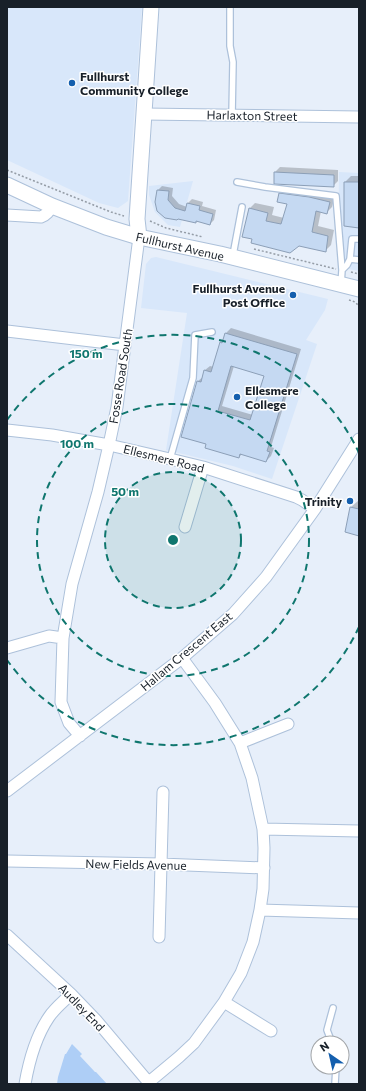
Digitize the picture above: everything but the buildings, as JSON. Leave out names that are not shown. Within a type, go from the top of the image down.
[{"type":"street","name":"Fosse Road South","points":[[80,736],[69,722],[61,702],[64,638],[72,584],[98,492],[109,445],[117,407],[126,345],[139,237],[137,219],[151,7]]},
{"type":"street","name":"Harlaxton Street","points":[[144,114],[359,117]]},
{"type":"street","name":"Fullhurst Avenue","points":[[7,185],[52,206],[106,227],[139,237],[234,251],[342,277],[359,289]]},
{"type":"street","points":[[7,215],[40,217],[48,213],[52,206]]},
{"type":"street","points":[[7,331],[126,345]]},
{"type":"street","name":"Ellesmere Road","points":[[7,430],[52,435],[109,445],[203,467],[296,497],[315,509]]},
{"type":"street","name":"Hallam Crescent East","points":[[7,791],[182,658],[233,614],[266,577],[315,509],[359,439]]},
{"type":"street","points":[[185,527],[203,467]]},
{"type":"street","points":[[7,648],[49,636],[64,638]]},
{"type":"street","points":[[150,1083],[194,1043],[224,1002],[241,973],[253,942],[260,910],[264,868],[263,829],[252,778],[240,743],[215,703],[182,658]]},
{"type":"street","points":[[240,743],[288,724]]},
{"type":"street","points":[[159,937],[163,792]]},
{"type":"street","points":[[263,829],[359,831]]},
{"type":"street","name":"New Fields Avenue","points":[[7,861],[264,868]]},
{"type":"street","points":[[260,910],[359,913]]},
{"type":"street","name":"Audley End","points":[[7,935],[71,994],[96,1020],[150,1083]]},
{"type":"street","points":[[25,1084],[28,1065],[43,1027],[56,1008],[71,994]]},
{"type":"street","points":[[224,1002],[271,1031]]},
{"type":"lane","points":[[230,7],[230,46],[233,62],[232,115]]},
{"type":"lane","points":[[237,182],[336,196],[342,277]]},
{"type":"lane","points":[[234,251],[242,207]]},
{"type":"lane","points":[[342,277],[350,259],[352,239],[359,239]]},
{"type":"lane","points":[[350,259],[359,260]]},
{"type":"lane","points":[[170,459],[193,378],[195,335],[212,332]]},
{"type":"lane","points":[[329,1035],[327,1030],[333,1008]]},
{"type":"path","points":[[7,170],[111,212],[151,222],[166,228],[208,238]]},
{"type":"path","points":[[234,251],[342,277],[359,274]]},
{"type":"path","points":[[348,299],[355,302],[359,306]]},
{"type":"shaded area","name":"Fullhurst Community College","points":[[7,7],[142,7],[128,201],[118,208],[99,203],[7,160]]},
{"type":"shaded area","points":[[339,172],[359,173],[359,271],[338,267]]},
{"type":"shaded area","points":[[193,181],[180,227],[168,225],[155,212],[149,195],[149,186]]},
{"type":"shaded area","name":"Ellesmere College","points":[[156,257],[328,299],[325,310],[306,340],[317,344],[272,479],[233,466],[166,450],[187,313],[141,308],[146,264],[151,258]]},
{"type":"shaded area","points":[[72,1044],[82,1054],[80,1056],[107,1084],[57,1084],[65,1054]]},
{"type":"place","name":"Fullhurst Community College","points":[[72,83]]},
{"type":"place","name":"Fullhurst Avenue Post Office","points":[[293,295]]},
{"type":"place","name":"Ellesmere College","points":[[237,397]]},
{"type":"place","name":"Trinity","points":[[350,501]]}]
